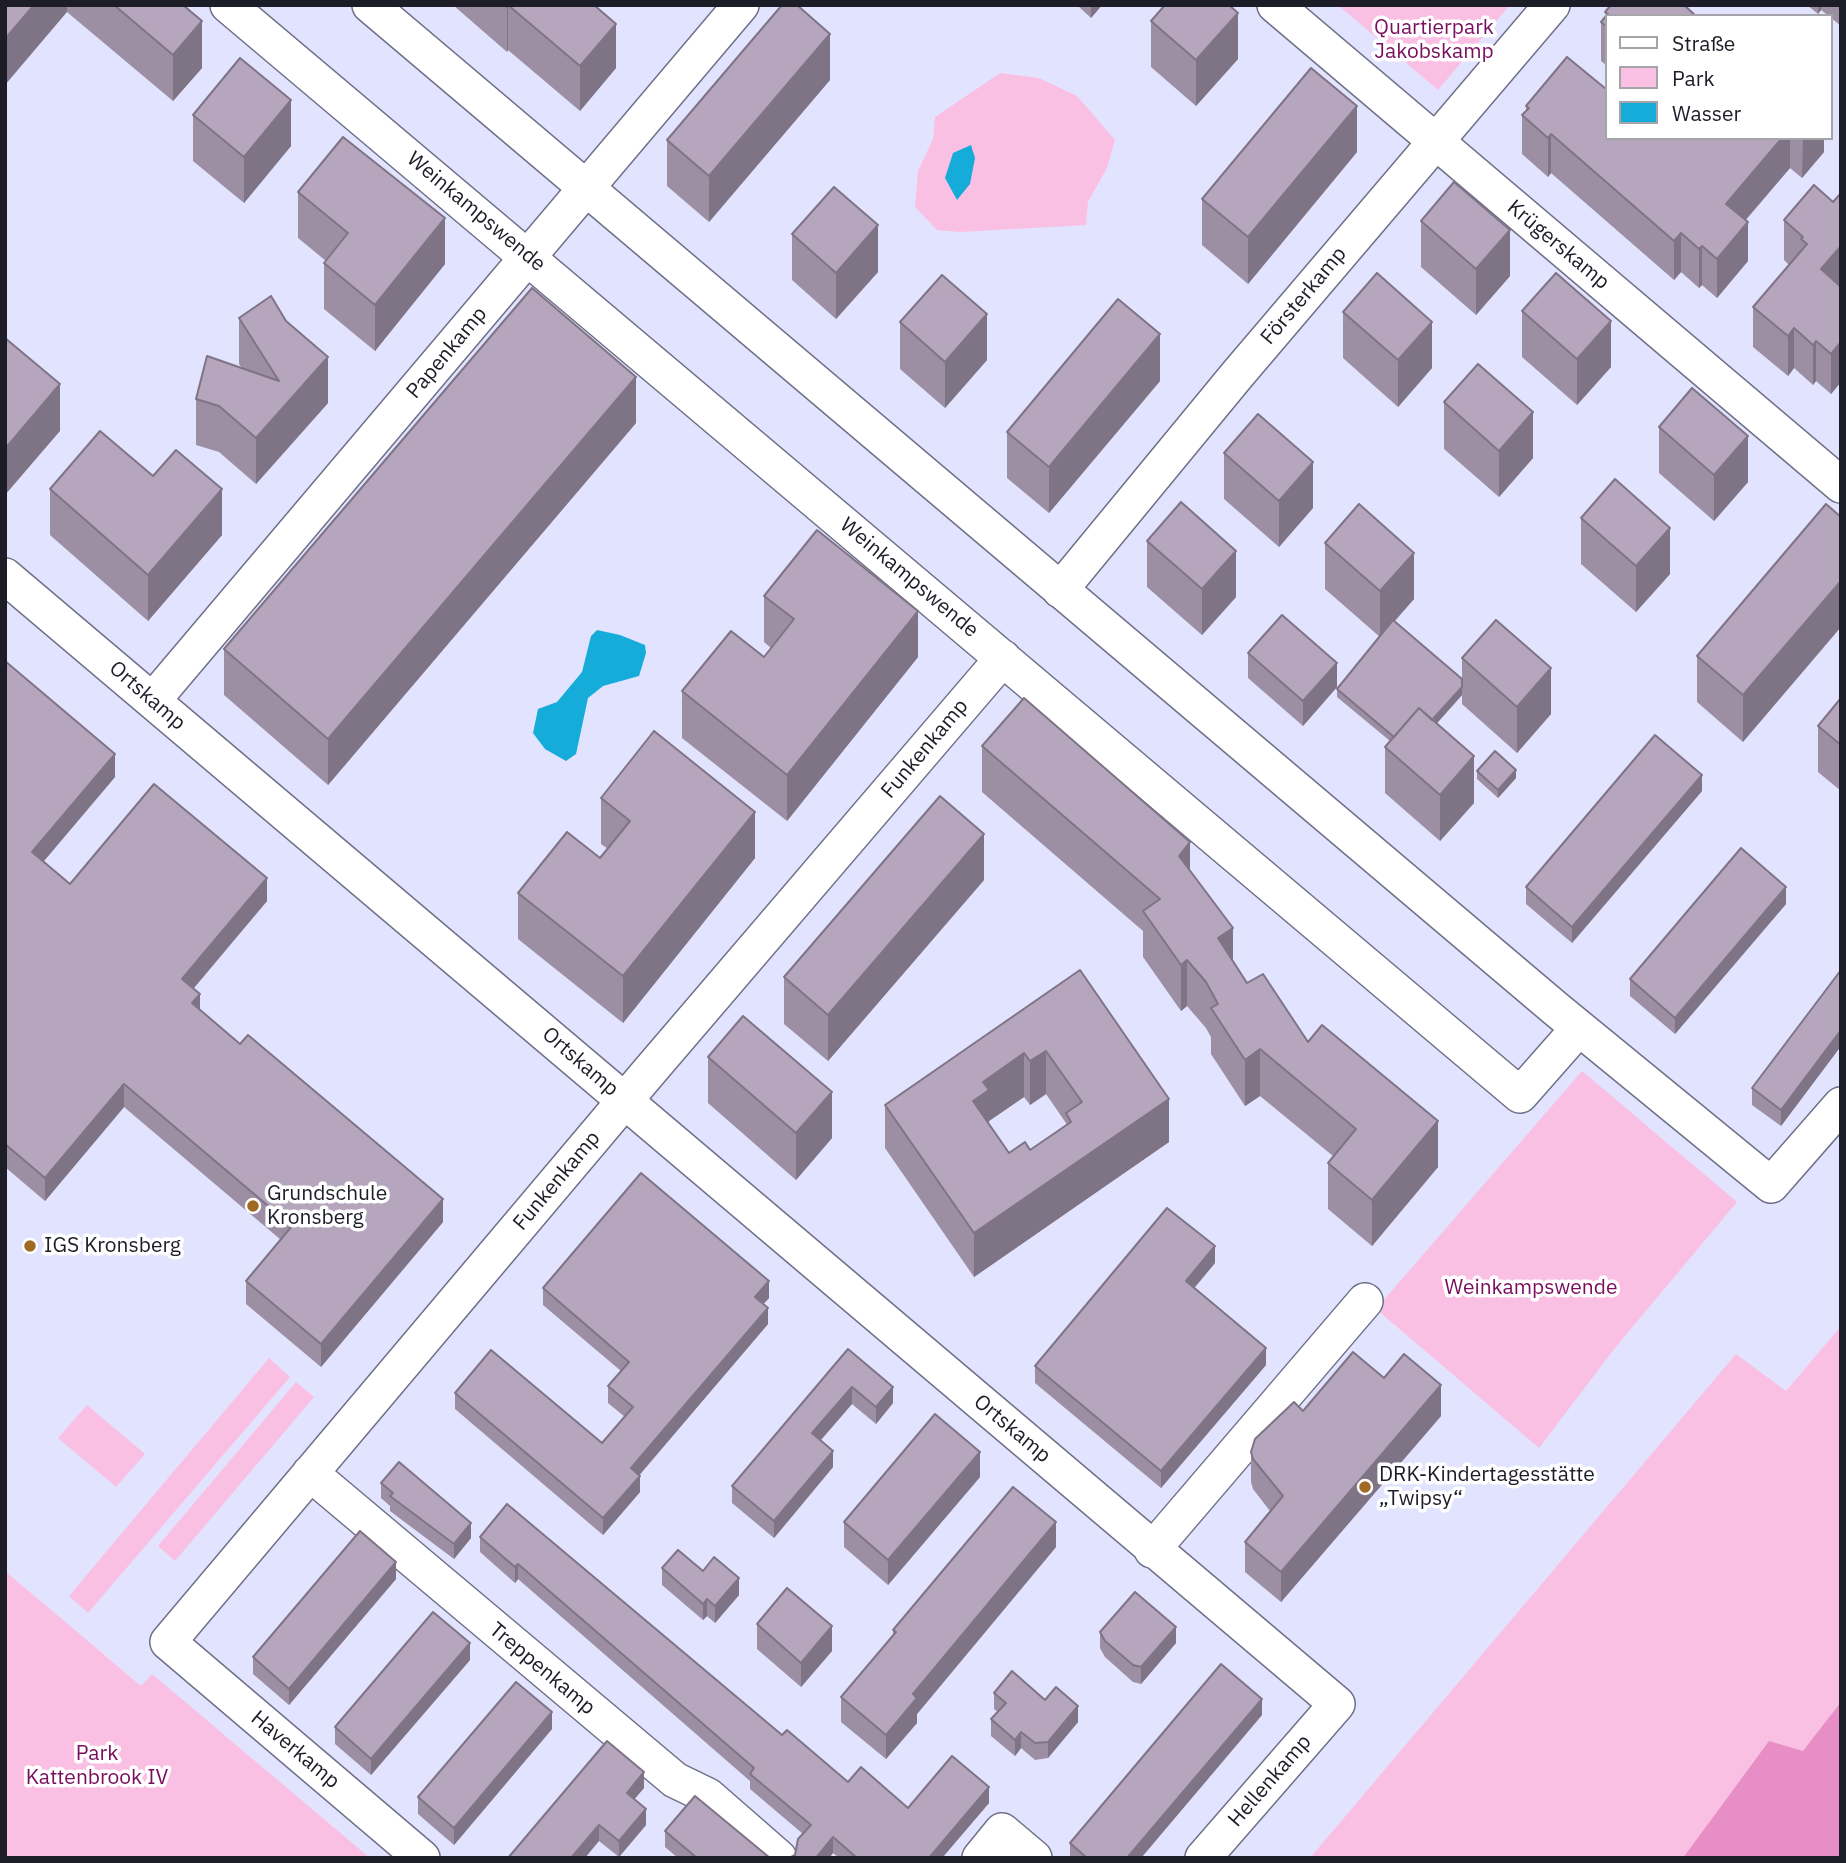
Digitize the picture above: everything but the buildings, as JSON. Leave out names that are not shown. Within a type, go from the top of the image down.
[{"type":"street","name":"Weinkampswende","points":[[228,5],[1520,1095],[1579,1028]]},
{"type":"street","points":[[370,5],[1579,1028],[1771,1185],[1841,1105]]},
{"type":"street","name":"Papenkamp","points":[[153,700],[741,5]]},
{"type":"street","name":"Krügerskamp","points":[[1275,5],[1841,485]]},
{"type":"street","name":"Försterkamp","points":[[1060,590],[1552,5]]},
{"type":"street","name":"Ortskamp","points":[[5,576],[1337,1704]]},
{"type":"street","name":"Funkenkamp","points":[[168,1642],[625,1100],[1003,658]]},
{"type":"street","points":[[1152,1550],[1365,1301]]},
{"type":"street","name":"Treppenkamp","points":[[310,1473],[675,1780],[708,1796],[779,1858]]},
{"type":"street","name":"Haverkamp","points":[[168,1642],[422,1858]]},
{"type":"street","name":"Hellenkamp","points":[[1203,1858],[1337,1704]]},
{"type":"street","points":[[980,1858],[1002,1831],[1034,1858]]},
{"type":"green space","name":"Quartierpark Jakobskamp","points":[[1338,5],[1510,5],[1438,90]]},
{"type":"green space","points":[[1000,73],[1039,78],[1077,96],[1115,140],[1107,168],[1088,202],[1086,225],[960,232],[937,230],[915,207],[918,171],[933,139],[935,117]]},
{"type":"green space","name":"Weinkampswende","points":[[1582,1071],[1737,1202],[1615,1348],[1539,1448],[1376,1309]]},
{"type":"green space","points":[[1841,1326],[1841,1858],[1310,1858],[1736,1354],[1786,1391]]},
{"type":"green space","points":[[269,1358],[290,1377],[88,1613],[69,1596]]},
{"type":"green space","points":[[296,1382],[314,1397],[175,1561],[158,1546]]},
{"type":"green space","points":[[87,1405],[145,1454],[116,1487],[58,1438]]},
{"type":"green space","name":"Park Kattenbrook IV","points":[[5,1571],[141,1686],[152,1674],[370,1858],[5,1858]]},
{"type":"shaded area","points":[[1841,1702],[1841,1858],[1683,1858],[1769,1741],[1803,1751]]},
{"type":"water","points":[[971,145],[975,158],[970,184],[957,200],[945,178],[953,153]]},
{"type":"water","points":[[597,630],[645,645],[646,653],[639,676],[603,686],[588,698],[576,754],[566,761],[545,749],[533,733],[538,709],[557,702],[582,672],[591,636]]},
{"type":"place","name":"Grundschule Kronsberg","points":[[253,1206]]},
{"type":"place","name":"IGS Kronsberg","points":[[30,1246]]},
{"type":"place","name":"DRK-Kindertagesstätte „Twipsy“","points":[[1365,1487]]}]
